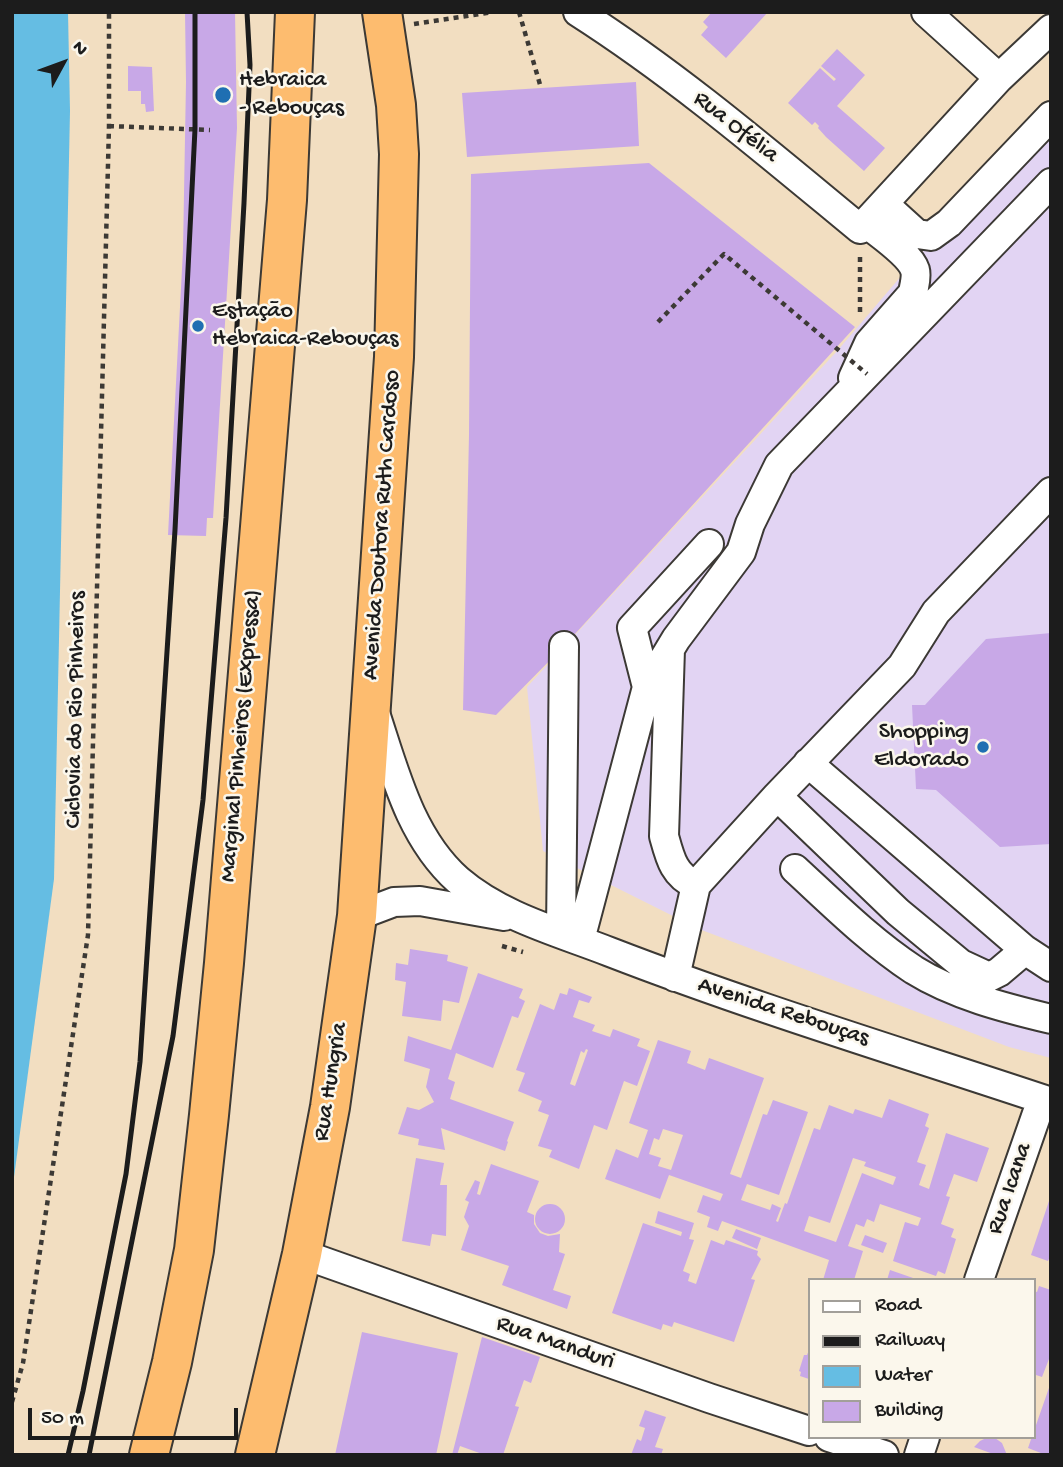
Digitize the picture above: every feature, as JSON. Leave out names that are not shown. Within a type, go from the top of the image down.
[{"type":"highway","name":"Marginal Pinheiros (Expressa)","points":[[149,1455],[173,1362],[194,1250],[223,976],[287,200],[295,12]]},
{"type":"highway","name":"Avenida Doutora Ruth Cardoso","points":[[372,704],[394,357],[384,302],[375,147],[377,18]]},
{"type":"highway","name":"Rua Hungria","points":[[255,1455],[302,1254],[330,1107],[357,916],[372,704]]},
{"type":"street","name":"Rua Ofélia","points":[[578,12],[613,34],[718,113],[870,219]]},
{"type":"street","points":[[926,12],[999,79]]},
{"type":"street","points":[[870,219],[999,79],[1051,29]]},
{"type":"street","points":[[870,219],[931,236],[949,223],[1051,116]]},
{"type":"street","points":[[571,937],[647,687],[670,649],[741,552],[750,524],[779,465],[1051,183]]},
{"type":"street","points":[[846,394],[869,343],[913,293],[915,283],[915,271],[906,257],[870,219]]},
{"type":"street","points":[[675,977],[696,885],[902,666],[936,612],[1051,492]]},
{"type":"street","points":[[647,687],[632,628],[709,544]]},
{"type":"street","points":[[564,646],[571,937]]},
{"type":"street","points":[[670,649],[664,836],[670,860],[684,880],[696,885]]},
{"type":"street","name":"Avenida Rebouças","points":[[372,704],[402,797],[437,857],[458,880],[516,917]]},
{"type":"street","points":[[808,763],[1025,950],[1051,967]]},
{"type":"street","points":[[777,796],[898,912],[961,964],[989,977],[1025,950]]},
{"type":"street","points":[[795,869],[872,939],[916,971],[959,992],[1051,1019]]},
{"type":"street","name":"Avenida Rebouças","points":[[357,916],[394,902],[420,901],[516,917],[675,977],[1046,1100]]},
{"type":"street","name":"Rua Icana","points":[[980,1278],[1046,1100]]},
{"type":"street","name":"Rua Manduri","points":[[302,1254],[696,1394],[808,1431]]},
{"type":"street","points":[[836,1439],[884,1455]]},
{"type":"path","name":"Ciclovia do Rio Pinheiros","points":[[12,1402],[23,1363],[88,935],[109,126],[109,12]]},
{"type":"path","points":[[377,18],[493,12]]},
{"type":"path","points":[[519,12],[541,88]]},
{"type":"path","points":[[109,126],[210,130]]},
{"type":"path","points":[[860,321],[870,219]]},
{"type":"path","points":[[658,322],[724,254],[867,374]]},
{"type":"shaded area","points":[[1051,112],[1051,1058],[1009,1047],[699,929],[543,851],[527,687],[838,350],[908,268]]},
{"type":"water","points":[[12,12],[68,12],[70,111],[54,879],[12,1192]]},
{"type":"building","name":"Estação Hebraica-Rebouças","points":[[185,12],[235,12],[237,128],[213,518],[207,518],[206,536],[168,535],[183,250]]},
{"type":"building","points":[[712,12],[768,12],[726,58],[701,35],[708,27],[703,22]]},
{"type":"building","points":[[837,49],[865,75],[837,106],[885,148],[864,171],[826,137],[815,122],[812,125],[788,103],[820,68],[834,81],[836,79],[821,66]]},
{"type":"building","points":[[128,66],[152,67],[154,111],[146,112],[145,104],[141,104],[141,91],[128,91]]},
{"type":"building","points":[[636,82],[639,146],[467,157],[462,93]]},
{"type":"building","points":[[649,163],[855,327],[564,646],[496,715],[463,710],[471,174]]},
{"type":"building","name":"Shopping Eldorado","points":[[1051,633],[1051,844],[1000,847],[936,790],[916,789],[912,705],[925,705],[986,639]]},
{"type":"building","points":[[410,949],[448,955],[447,961],[468,967],[459,1003],[443,1000],[441,1021],[402,1016],[406,982],[395,980],[396,963],[408,965]]},
{"type":"building","points":[[478,973],[523,989],[519,998],[525,1001],[518,1018],[512,1016],[493,1068],[456,1053],[448,1079],[455,1082],[450,1099],[514,1122],[505,1151],[441,1128],[445,1150],[418,1145],[419,1139],[398,1134],[407,1107],[419,1110],[434,1102],[426,1087],[430,1069],[404,1061],[408,1036],[451,1050]]},
{"type":"building","points":[[569,988],[592,997],[589,1003],[579,1000],[573,1017],[595,1025],[592,1031],[610,1037],[613,1029],[640,1039],[637,1046],[650,1051],[637,1086],[624,1081],[607,1130],[594,1125],[579,1169],[549,1157],[552,1150],[538,1146],[549,1115],[538,1111],[542,1101],[518,1091],[525,1073],[516,1070],[540,1004],[554,1010],[560,993],[567,995]],"holes":[[[588,1050],[575,1086],[570,1084],[581,1051],[584,1053]]]},
{"type":"building","points":[[658,1040],[691,1051],[687,1063],[705,1070],[709,1058],[764,1078],[730,1174],[741,1178],[763,1114],[767,1115],[773,1100],[808,1112],[779,1195],[747,1184],[741,1200],[770,1210],[772,1204],[781,1208],[776,1221],[778,1222],[814,1128],[820,1130],[829,1105],[853,1114],[855,1109],[882,1118],[889,1099],[929,1114],[925,1126],[929,1128],[917,1162],[926,1165],[919,1185],[929,1189],[946,1133],[989,1148],[977,1182],[954,1174],[946,1196],[950,1197],[941,1224],[954,1229],[951,1237],[956,1239],[945,1274],[938,1271],[936,1276],[893,1261],[905,1222],[918,1226],[921,1218],[880,1204],[874,1222],[867,1219],[864,1227],[856,1224],[848,1246],[863,1251],[855,1278],[824,1278],[829,1260],[722,1221],[718,1231],[707,1227],[710,1217],[697,1212],[703,1195],[720,1201],[723,1194],[669,1175],[660,1199],[605,1179],[616,1149],[638,1158],[648,1130],[629,1123]],"holes":[[[663,1129],[683,1135],[671,1170],[658,1166],[661,1158],[649,1154],[654,1138],[659,1140]],[[853,1158],[866,1162],[864,1166],[896,1177],[893,1185],[862,1173],[836,1242],[804,1231],[809,1216],[830,1223]]]},
{"type":"building","points":[[416,1158],[444,1163],[440,1185],[447,1185],[446,1236],[432,1234],[430,1246],[402,1241]]},
{"type":"building","points":[[491,1164],[539,1181],[527,1212],[534,1215],[534,1224],[540,1233],[548,1236],[560,1234],[559,1252],[565,1254],[553,1290],[571,1296],[567,1309],[502,1285],[509,1266],[461,1250],[469,1226],[464,1217],[469,1202],[465,1200],[475,1180],[480,1182],[477,1194],[480,1195]]},
{"type":"building","points":[[1050,1198],[1051,1254],[1048,1261],[1031,1255]]},
{"type":"building","points":[[550,1204],[560,1209],[565,1219],[560,1229],[550,1234],[540,1229],[535,1219],[540,1209]]},
{"type":"building","points":[[658,1211],[694,1223],[689,1239],[694,1240],[683,1271],[690,1274],[688,1281],[696,1284],[711,1240],[724,1245],[726,1240],[758,1251],[757,1255],[761,1259],[751,1279],[755,1280],[734,1342],[674,1322],[672,1327],[663,1324],[661,1330],[612,1313],[643,1223],[681,1236],[682,1232],[655,1223]]},
{"type":"building","points":[[736,1229],[761,1238],[757,1249],[732,1238]]},
{"type":"building","points":[[865,1235],[887,1243],[883,1253],[861,1245]]},
{"type":"building","points":[[890,1270],[913,1278],[888,1278]]},
{"type":"building","points":[[1039,1286],[1051,1290],[1051,1360],[1049,1359],[1042,1377],[1035,1375]]},
{"type":"building","points":[[362,1332],[458,1353],[436,1455],[335,1455]]},
{"type":"building","points":[[482,1337],[540,1357],[531,1383],[524,1380],[515,1406],[519,1407],[503,1455],[485,1455],[460,1446],[457,1455],[452,1455]]},
{"type":"building","points":[[808,1352],[808,1379],[800,1376],[799,1371],[804,1355]]},
{"type":"building","points":[[1050,1385],[1051,1455],[1028,1448],[1031,1439],[1035,1439],[1035,1428]]},
{"type":"building","points":[[645,1410],[666,1417],[655,1447],[663,1449],[661,1455],[631,1455],[637,1439],[641,1441],[645,1428],[639,1426]]},
{"type":"building","points":[[996,1439],[1002,1443],[1007,1455],[996,1455],[974,1447],[980,1441]]},
{"type":"railway","points":[[68,1455],[126,1174],[140,1062],[175,530],[195,129],[195,12]]},
{"type":"railway","points":[[89,1455],[173,1036],[203,800],[226,518],[244,203],[250,65],[247,12]]},
{"type":"place","name":"Hebraica - Rebouças","points":[[223,95]]},
{"type":"place","name":"Estação Hebraica-Rebouças","points":[[198,326]]},
{"type":"place","name":"Shopping Eldorado","points":[[983,747]]}]
